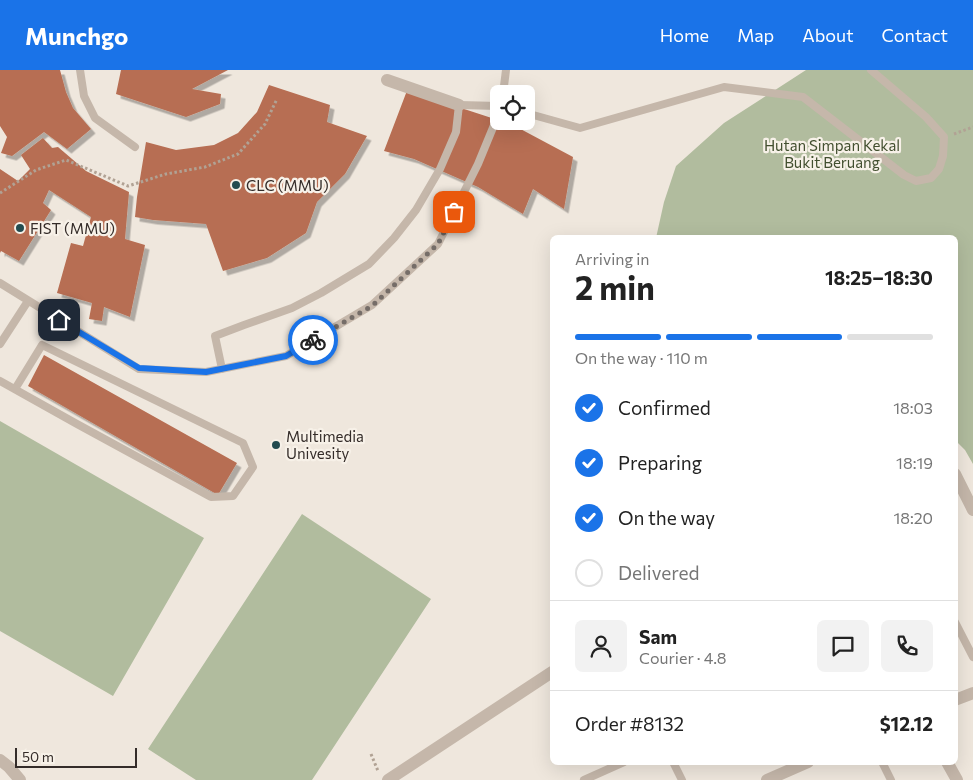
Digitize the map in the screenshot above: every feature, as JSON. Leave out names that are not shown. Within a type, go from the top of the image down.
[{"type":"street","points":[[386,80],[459,105]]},
{"type":"street","points":[[958,480],[973,510]]},
{"type":"street","points":[[388,780],[550,673]]},
{"type":"street","points":[[958,699],[973,693]]},
{"type":"street","points":[[0,760],[20,780]]},
{"type":"street","points":[[767,780],[791,775],[804,765]]},
{"type":"street","points":[[950,765],[957,780]]},
{"type":"lane","points":[[80,70],[84,96],[95,118],[135,147]]},
{"type":"lane","points":[[504,85],[506,70]]},
{"type":"lane","points":[[535,116],[580,128],[724,87],[803,97],[904,175],[916,181],[931,178],[939,169],[943,156],[944,137],[926,117],[872,70]]},
{"type":"lane","points":[[222,369],[215,336],[292,308],[369,264],[394,238],[416,210],[440,169],[456,132],[459,105],[490,106]]},
{"type":"lane","points":[[0,284],[139,368],[206,372],[286,356],[372,306],[438,244],[478,164],[492,130]]},
{"type":"lane","points":[[0,344],[28,301]]},
{"type":"lane","points":[[0,381],[211,496],[233,496],[253,467],[243,444],[42,345],[15,389]]},
{"type":"lane","points":[[958,628],[973,657]]},
{"type":"lane","points":[[584,780],[617,765]]},
{"type":"lane","points":[[674,765],[682,780]]},
{"type":"lane","points":[[884,765],[891,780]]},
{"type":"path","points":[[0,193],[36,170],[66,160],[128,186],[166,174],[205,167],[238,154],[265,124],[277,99]]},
{"type":"path","points":[[944,137],[973,127]]},
{"type":"path","points":[[370,754],[374,764]]},
{"type":"green space","name":"Hutan Simpan Kekal Bukit Beruang","points":[[806,70],[973,70],[973,464],[965,450],[958,443],[958,235],[657,235],[664,202],[676,166],[724,123]]},
{"type":"green space","points":[[0,421],[204,538],[113,696],[0,631]]},
{"type":"green space","points":[[302,514],[431,599],[312,780],[196,780],[148,749]]},
{"type":"building","points":[[0,70],[60,70],[73,108],[91,129],[67,149],[44,132],[12,156],[1,153],[7,137],[0,126]]},
{"type":"building","points":[[121,70],[228,70],[192,89],[221,94],[220,104],[186,117],[116,94]]},
{"type":"building","name":"CLC (MMU)","points":[[269,85],[330,105],[327,122],[367,136],[345,174],[317,202],[306,233],[267,258],[223,271],[206,224],[135,217],[146,142],[176,150],[214,145],[238,133],[257,112]]},
{"type":"building","points":[[408,88],[490,117],[490,130],[522,130],[573,157],[564,209],[533,189],[523,214],[478,187],[414,159],[384,151]]},
{"type":"building","name":"FIST (MMU)","points":[[43,138],[52,148],[58,147],[86,171],[129,192],[125,239],[145,245],[130,317],[104,307],[102,321],[89,319],[92,303],[57,293],[71,243],[83,246],[91,217],[49,190],[43,203],[51,210],[19,261],[1,251],[0,253],[0,169],[18,181],[30,169],[21,155]]},
{"type":"building","points":[[44,355],[237,463],[218,495],[28,386]]},
{"type":"way so far","points":[[313,340],[372,306],[438,244],[454,212]]},
{"type":"place","name":"CLC (MMU)","points":[[236,185]]},
{"type":"place","name":"FIST (MMU)","points":[[20,228]]},
{"type":"place","name":"Multimedia Univesity","points":[[276,445]]},
{"type":"route","points":[[59,320],[139,368],[206,372],[286,356],[313,340]]}]
